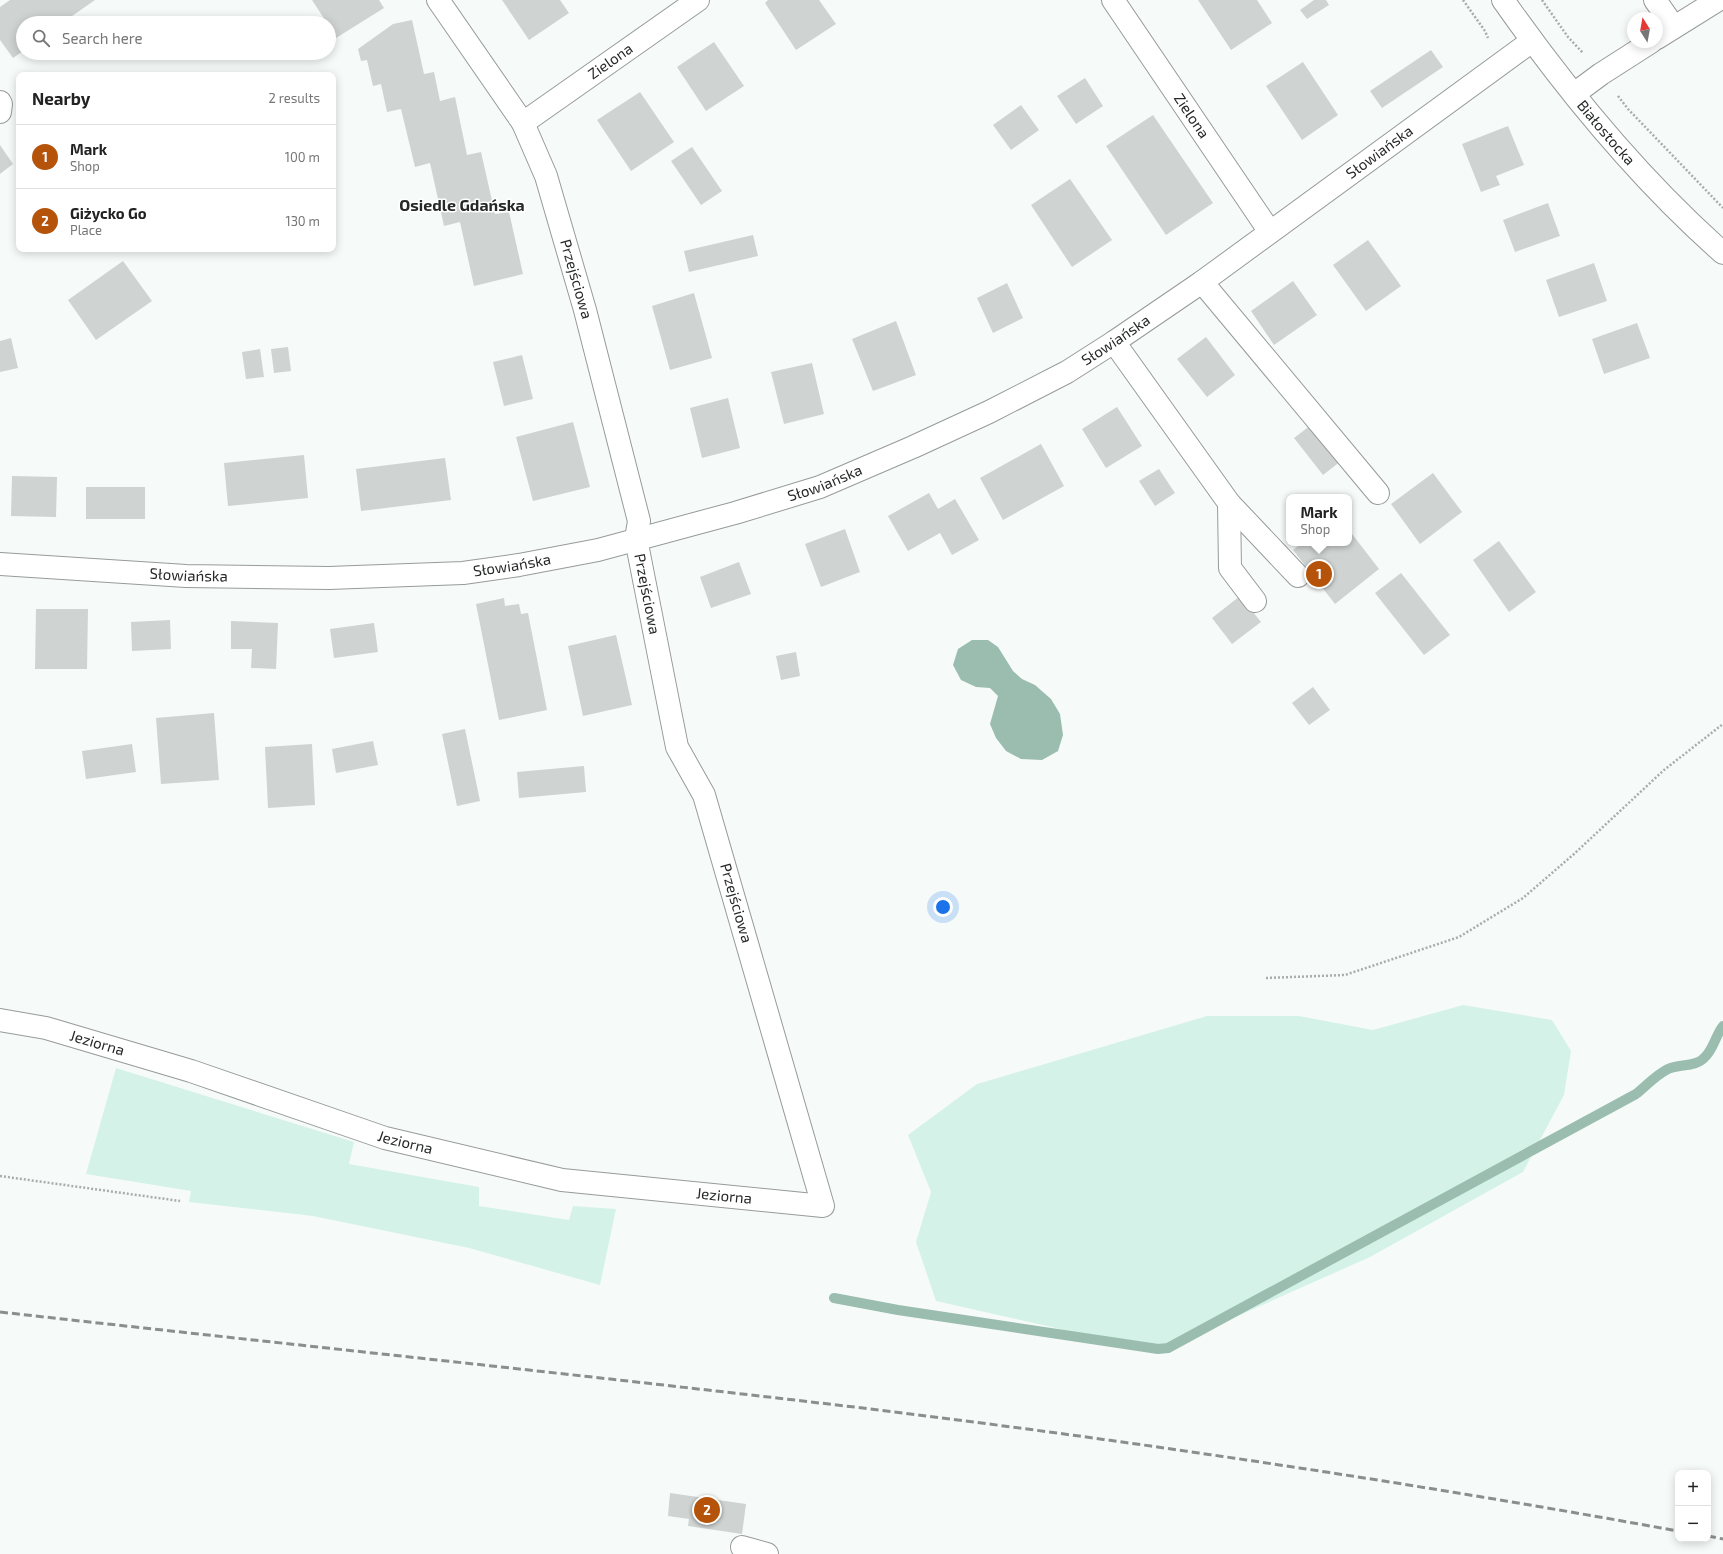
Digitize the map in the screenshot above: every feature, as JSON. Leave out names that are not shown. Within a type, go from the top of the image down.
[{"type":"street","name":"Przejściowa","points":[[438,0],[523,123],[546,176],[585,310],[639,521],[636,539],[677,747],[704,795],[823,1206]]},
{"type":"street","name":"Zielona","points":[[523,123],[698,0]]},
{"type":"street","name":"Zielona","points":[[1113,0],[1270,232]]},
{"type":"street","name":"Białostocka","points":[[1503,0],[1532,41],[1574,94],[1639,171],[1723,252]]},
{"type":"street","points":[[1655,0],[1666,33],[1718,0]]},
{"type":"street","name":"Słowiańska","points":[[0,564],[186,576],[329,578],[463,573],[519,565],[598,550],[735,513],[820,487],[989,412],[1067,372],[1202,282],[1532,41]]},
{"type":"street","points":[[1574,94],[1601,74],[1642,48]]},
{"type":"street","points":[[0,102],[2,104],[0,112]]},
{"type":"street","points":[[1202,282],[1378,493]]},
{"type":"street","points":[[1114,342],[1229,503],[1298,576]]},
{"type":"street","points":[[1229,503],[1230,568],[1255,601]]},
{"type":"street","name":"Jeziorna","points":[[0,1020],[46,1028],[191,1071],[385,1138],[562,1180],[823,1206]]},
{"type":"street","points":[[742,1547],[768,1554]]},
{"type":"path","points":[[1542,0],[1568,37],[1601,74],[1628,109],[1723,208]]},
{"type":"path","points":[[1266,978],[1345,975],[1459,937],[1523,898],[1574,854],[1664,770],[1723,724]]},
{"type":"path","points":[[0,1176],[180,1201]]},
{"type":"shaded area","points":[[972,640],[988,640],[998,647],[1013,671],[1022,679],[1035,685],[1051,699],[1060,714],[1063,735],[1058,751],[1042,760],[1021,759],[1006,751],[996,738],[990,724],[998,696],[990,688],[976,687],[961,680],[953,665],[958,649]]},
{"type":"shaded area","points":[[1463,1005],[1552,1020],[1571,1051],[1564,1095],[1523,1172],[1370,1257],[1168,1347],[1095,1337],[936,1301],[916,1242],[931,1192],[908,1135],[977,1084],[1207,1016],[1299,1016],[1373,1030]]},
{"type":"shaded area","points":[[116,1068],[354,1142],[349,1164],[479,1187],[479,1206],[569,1220],[573,1206],[616,1209],[600,1285],[469,1248],[313,1216],[189,1202],[191,1191],[86,1174]]},
{"type":"building","points":[[10,0],[95,0],[72,16],[16,16],[16,56],[13,58],[0,40],[0,7]]},
{"type":"building","points":[[312,0],[379,0],[384,8],[336,38],[336,16],[322,16]]},
{"type":"building","points":[[502,0],[560,0],[569,13],[529,40]]},
{"type":"building","points":[[768,0],[819,0],[836,24],[796,50],[765,3]]},
{"type":"building","points":[[1198,0],[1257,0],[1272,23],[1231,50]]},
{"type":"building","points":[[1314,0],[1326,0],[1329,5],[1307,19],[1300,10]]},
{"type":"building","points":[[412,20],[424,74],[434,72],[440,101],[455,97],[467,155],[481,152],[495,214],[509,212],[523,274],[474,286],[460,222],[444,226],[430,163],[415,167],[401,109],[387,112],[381,84],[373,86],[367,60],[361,61],[358,49],[393,24]]},
{"type":"building","points":[[714,42],[744,86],[706,111],[677,67]]},
{"type":"building","points":[[1431,50],[1443,67],[1382,108],[1370,91]]},
{"type":"building","points":[[1303,62],[1338,115],[1302,140],[1266,86]]},
{"type":"building","points":[[1085,78],[1103,106],[1076,124],[1057,96]]},
{"type":"building","points":[[640,92],[674,142],[631,171],[597,120]]},
{"type":"building","points":[[1021,105],[1039,130],[1011,150],[993,125]]},
{"type":"building","points":[[1153,115],[1213,203],[1166,235],[1106,146]]},
{"type":"building","points":[[1508,126],[1524,165],[1496,176],[1500,185],[1481,192],[1462,144]]},
{"type":"building","points":[[0,145],[13,164],[0,174]]},
{"type":"building","points":[[692,147],[722,191],[701,205],[671,161]]},
{"type":"building","points":[[1070,179],[1112,240],[1072,267],[1031,205]]},
{"type":"building","points":[[1548,203],[1560,236],[1515,252],[1503,220]]},
{"type":"building","points":[[753,235],[758,256],[689,272],[684,251]]},
{"type":"building","points":[[1368,240],[1401,286],[1366,311],[1333,265]]},
{"type":"building","points":[[123,261],[152,301],[96,340],[68,300]]},
{"type":"building","points":[[1594,263],[1607,301],[1559,317],[1546,280]]},
{"type":"building","points":[[1293,281],[1317,315],[1274,345],[1251,311]]},
{"type":"building","points":[[1007,283],[1023,318],[993,333],[977,298]]},
{"type":"building","points":[[694,293],[712,358],[670,370],[652,306]]},
{"type":"building","points":[[896,321],[916,375],[873,391],[852,339]]},
{"type":"building","points":[[1637,323],[1650,358],[1604,374],[1592,339]]},
{"type":"building","points":[[1206,337],[1235,375],[1207,397],[1177,359]]},
{"type":"building","points":[[11,338],[18,368],[0,372],[0,341]]},
{"type":"building","points":[[288,347],[291,371],[274,373],[271,349]]},
{"type":"building","points":[[260,349],[264,377],[246,379],[242,352]]},
{"type":"building","points":[[522,355],[533,399],[504,406],[493,362]]},
{"type":"building","points":[[812,363],[824,414],[784,424],[771,372]]},
{"type":"building","points":[[728,398],[740,448],[702,458],[690,408]]},
{"type":"building","points":[[1117,407],[1142,446],[1106,468],[1082,429]]},
{"type":"building","points":[[573,422],[590,487],[533,501],[516,437]]},
{"type":"building","points":[[1311,425],[1341,461],[1323,475],[1294,438]]},
{"type":"building","points":[[1041,444],[1064,486],[1003,520],[980,478]]},
{"type":"building","points":[[304,455],[308,498],[228,506],[224,463]]},
{"type":"building","points":[[445,458],[451,500],[361,511],[356,469]]},
{"type":"building","points":[[1159,469],[1175,493],[1155,506],[1139,481]]},
{"type":"building","points":[[1433,473],[1462,512],[1420,544],[1391,504]]},
{"type":"building","points":[[12,476],[57,477],[56,517],[11,516]]},
{"type":"building","points":[[86,487],[145,487],[145,519],[86,519]]},
{"type":"building","points":[[929,493],[938,509],[955,499],[979,540],[952,555],[940,533],[908,551],[888,516]]},
{"type":"building","points":[[845,529],[860,572],[821,587],[805,544]]},
{"type":"building","points":[[1352,534],[1379,569],[1335,604],[1293,550],[1298,546],[1352,546]]},
{"type":"building","points":[[1499,541],[1536,592],[1509,612],[1473,560]]},
{"type":"building","points":[[739,562],[751,594],[711,608],[700,577]]},
{"type":"building","points":[[1401,573],[1450,635],[1424,655],[1375,593]]},
{"type":"building","points":[[1240,596],[1261,622],[1232,644],[1212,618]]},
{"type":"building","points":[[504,598],[505,606],[519,604],[521,614],[528,613],[547,710],[499,720],[476,604]]},
{"type":"building","points":[[36,609],[88,609],[87,669],[35,669]]},
{"type":"building","points":[[170,620],[171,649],[132,651],[131,622]]},
{"type":"building","points":[[231,621],[278,623],[276,669],[251,668],[252,649],[231,649]]},
{"type":"building","points":[[374,623],[378,652],[334,658],[330,629]]},
{"type":"building","points":[[616,635],[632,705],[583,716],[568,646]]},
{"type":"building","points":[[796,652],[800,676],[781,680],[776,656]]},
{"type":"building","points":[[1313,687],[1330,710],[1309,725],[1292,703]]},
{"type":"building","points":[[214,713],[219,780],[161,784],[156,718]]},
{"type":"building","points":[[465,729],[480,801],[457,806],[442,734]]},
{"type":"building","points":[[373,741],[378,765],[336,773],[332,749]]},
{"type":"building","points":[[132,744],[136,772],[86,779],[82,751]]},
{"type":"building","points":[[312,744],[315,805],[268,808],[265,747]]},
{"type":"building","points":[[584,766],[586,792],[519,798],[517,772]]},
{"type":"building","points":[[670,1493],[746,1504],[742,1534],[688,1526],[689,1519],[668,1516]]},
{"type":"waterway","points":[[834,1298],[898,1310],[1158,1349],[1168,1348],[1636,1094],[1664,1071],[1672,1067],[1701,1061],[1710,1051],[1723,1026]]},
{"type":"railway","points":[[0,1312],[879,1410],[1079,1436],[1379,1480],[1675,1530]]},
{"type":"railway","points":[[1711,1537],[1723,1539]]},
{"type":"place","name":"Mark","points":[[1319,574]]},
{"type":"place","name":"Giżycko Go","points":[[707,1510]]},
{"type":"district","name":"Osiedle Gdańska","points":[[462,205]]}]
